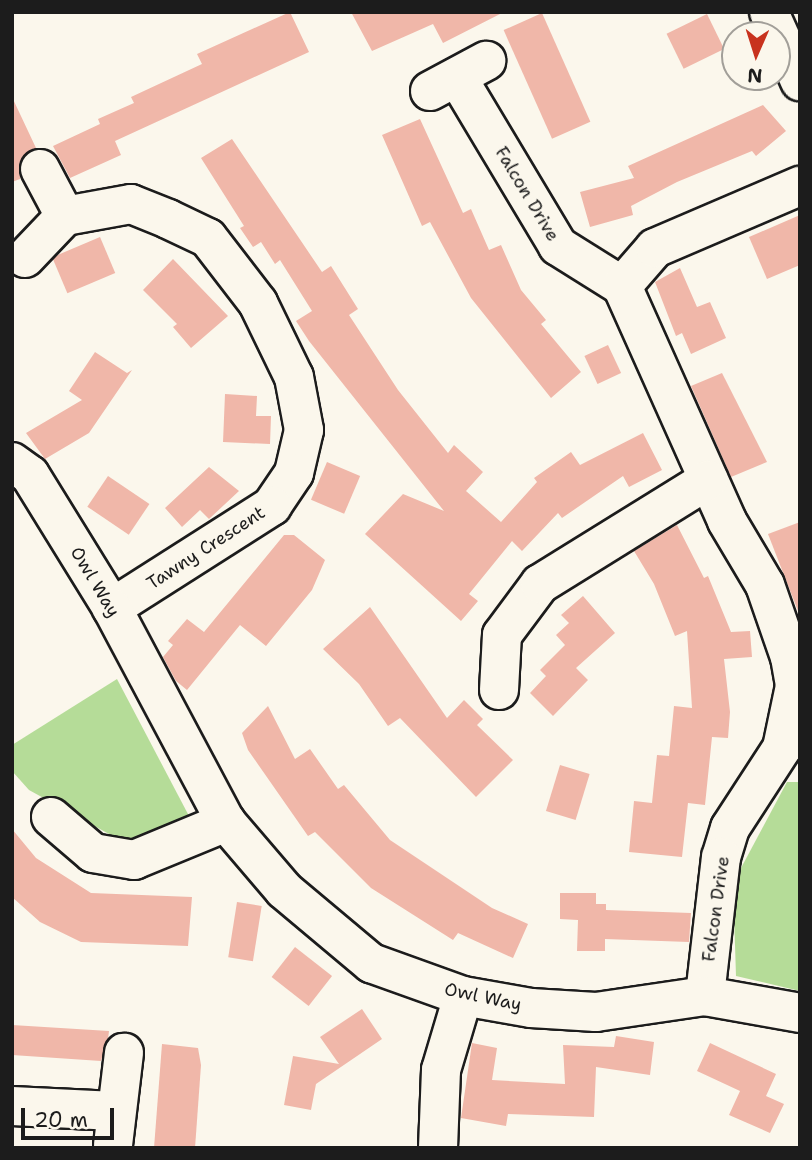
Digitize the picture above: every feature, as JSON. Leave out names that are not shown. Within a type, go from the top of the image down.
[{"type":"street","points":[[773,14],[800,82]]},
{"type":"street","name":"Falcon Drive","points":[[458,76],[558,246],[622,286],[708,480],[765,585],[795,686],[782,748],[730,828],[721,857],[705,996]]},
{"type":"street","points":[[25,258],[65,216],[40,169]]},
{"type":"street","points":[[622,286],[655,248],[800,186]]},
{"type":"street","name":"Tawny Crescent","points":[[65,216],[131,204],[208,238],[258,303],[294,377],[304,430],[294,472],[272,506],[112,608]]},
{"type":"street","name":"Owl Way","points":[[12,461],[30,475],[112,608],[226,822],[284,890],[371,963],[463,996],[596,1012],[705,996],[800,1013]]},
{"type":"street","points":[[499,690],[502,635],[540,584],[708,480]]},
{"type":"street","points":[[51,817],[93,853],[134,860],[226,822]]},
{"type":"street","points":[[438,1148],[441,1070],[463,996]]},
{"type":"street","points":[[12,1106],[114,1128],[124,1053]]},
{"type":"green space","points":[[117,679],[189,816],[129,845],[29,790],[12,771],[12,745]]},
{"type":"green space","points":[[787,782],[800,782],[800,991],[736,976],[733,883]]},
{"type":"building","points":[[290,12],[309,52],[115,141],[121,155],[70,178],[53,146],[100,124],[98,119],[134,103],[131,97],[202,64],[197,54]]},
{"type":"building","points":[[351,12],[504,12],[443,43],[433,24],[372,51]]},
{"type":"building","points":[[542,13],[590,122],[552,139],[504,30]]},
{"type":"building","points":[[707,14],[721,43],[721,51],[684,69],[667,34]]},
{"type":"building","points":[[12,97],[36,148],[22,157],[20,179],[12,182]]},
{"type":"building","points":[[763,105],[786,131],[756,156],[752,151],[677,182],[631,206],[633,215],[590,227],[580,192],[634,178],[628,166]]},
{"type":"building","points":[[420,119],[463,213],[471,209],[489,250],[501,245],[521,290],[546,320],[541,324],[581,372],[551,398],[471,298],[430,222],[422,226],[382,135]]},
{"type":"building","points":[[232,139],[322,272],[331,266],[358,309],[349,315],[398,390],[448,453],[454,445],[483,472],[466,491],[501,522],[537,482],[534,478],[571,452],[580,465],[643,433],[662,470],[629,487],[623,476],[562,518],[558,513],[522,551],[512,541],[469,594],[478,601],[461,621],[365,534],[403,494],[444,511],[309,341],[296,321],[312,311],[280,260],[275,264],[261,242],[253,247],[240,228],[244,226],[201,158]]},
{"type":"building","points":[[800,215],[800,265],[767,279],[749,237]]},
{"type":"building","points":[[100,237],[115,273],[67,293],[52,257]]},
{"type":"building","points":[[173,259],[228,316],[191,348],[173,327],[177,324],[143,290]]},
{"type":"building","points":[[680,268],[697,307],[710,302],[726,338],[691,354],[682,333],[676,336],[655,282]]},
{"type":"building","points":[[608,345],[621,373],[598,384],[584,356]]},
{"type":"building","points":[[95,352],[127,373],[132,370],[89,433],[45,459],[26,433],[82,400],[69,391]]},
{"type":"building","points":[[722,373],[767,462],[731,477],[691,386]]},
{"type":"building","points":[[225,394],[257,396],[256,416],[271,416],[270,444],[223,442]]},
{"type":"building","points":[[327,462],[360,476],[344,514],[311,500]]},
{"type":"building","points":[[209,467],[239,491],[209,519],[200,510],[182,527],[165,508]]},
{"type":"building","points":[[108,476],[149,504],[129,535],[87,507]]},
{"type":"building","points":[[800,522],[800,611],[798,611],[768,534]]},
{"type":"building","points":[[677,525],[704,578],[708,576],[731,632],[750,631],[752,657],[724,659],[730,712],[728,738],[712,737],[705,805],[688,803],[682,857],[629,852],[634,801],[652,803],[657,755],[669,756],[674,706],[692,708],[687,631],[675,636],[654,584],[634,551]]},
{"type":"building","points":[[284,535],[294,535],[325,560],[312,590],[266,646],[240,625],[187,690],[176,681],[163,657],[173,645],[168,641],[187,619],[204,632]]},
{"type":"building","points":[[583,596],[615,633],[576,668],[588,680],[553,716],[530,693],[546,676],[540,670],[565,645],[556,635],[569,623],[561,615]]},
{"type":"building","points":[[370,607],[447,718],[464,700],[483,719],[477,725],[513,760],[476,797],[400,718],[388,726],[359,684],[323,649]]},
{"type":"building","points":[[268,706],[295,759],[310,749],[338,789],[344,785],[390,840],[492,908],[528,924],[513,958],[458,933],[453,940],[371,888],[315,832],[308,836],[248,750],[242,733]]},
{"type":"building","points":[[560,765],[590,774],[576,820],[546,811]]},
{"type":"building","points":[[12,829],[36,858],[91,893],[192,897],[188,946],[81,942],[40,922],[12,897]]},
{"type":"building","points":[[560,893],[596,893],[596,904],[606,904],[606,910],[691,913],[689,942],[605,939],[605,951],[577,951],[578,920],[560,919]]},
{"type":"building","points":[[237,902],[262,906],[253,961],[228,957]]},
{"type":"building","points":[[295,947],[332,976],[309,1006],[272,977]]},
{"type":"building","points":[[362,1009],[382,1039],[316,1084],[311,1110],[284,1105],[293,1056],[339,1064],[320,1037]]},
{"type":"building","points":[[12,1025],[109,1031],[101,1061],[12,1055]]},
{"type":"building","points":[[616,1036],[654,1042],[650,1075],[596,1067],[594,1117],[508,1114],[506,1126],[461,1118],[472,1043],[497,1048],[492,1080],[565,1084],[563,1045],[614,1047]]},
{"type":"building","points":[[710,1043],[776,1074],[766,1096],[784,1104],[770,1133],[729,1115],[740,1091],[697,1071]]},
{"type":"building","points":[[162,1044],[198,1048],[201,1065],[195,1148],[154,1148]]}]
